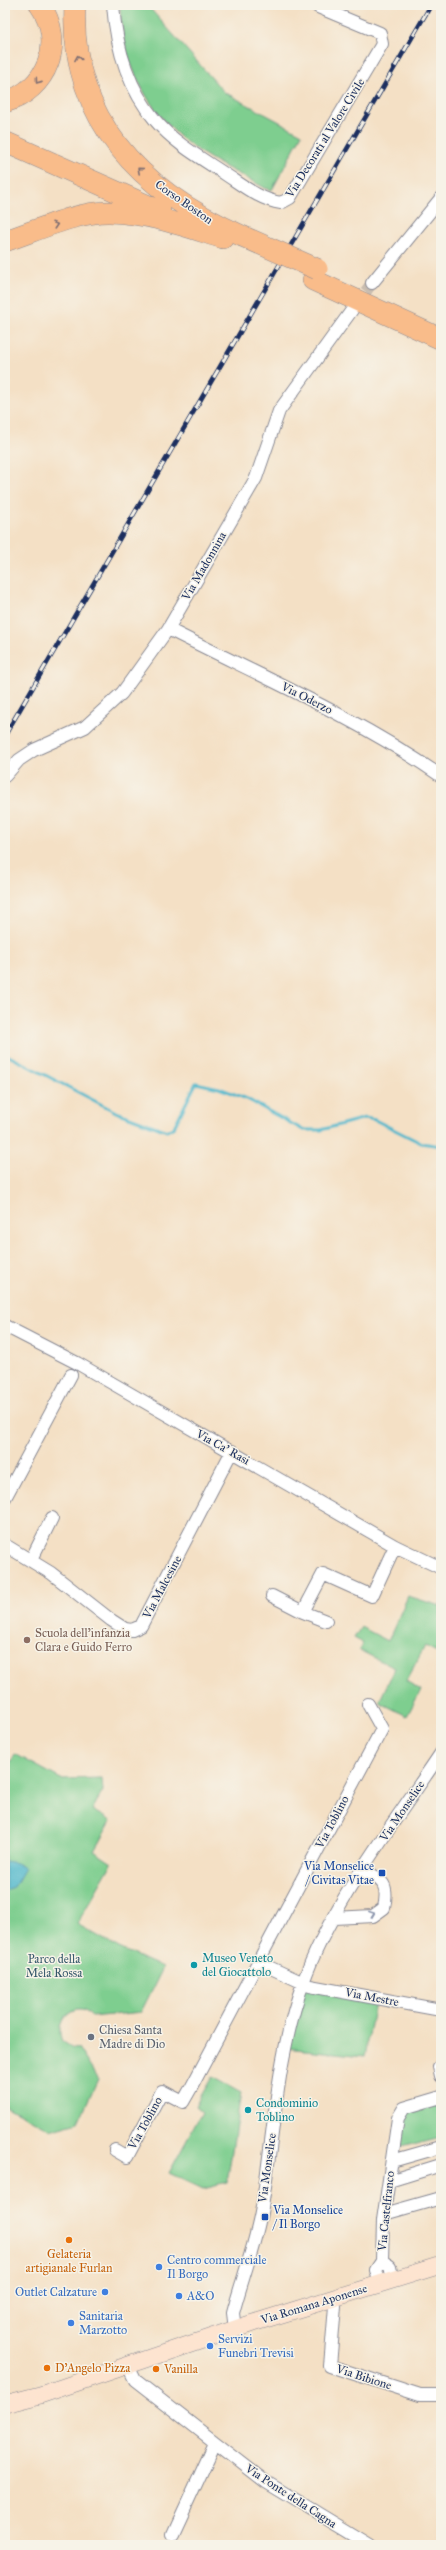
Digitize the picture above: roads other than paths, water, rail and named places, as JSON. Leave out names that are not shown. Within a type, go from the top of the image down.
[{"type":"highway","points":[[5,102],[20,97],[35,86],[47,67],[52,47],[50,28],[40,5]]},
{"type":"highway","name":"Corso Boston","points":[[76,5],[75,31],[81,74],[87,93],[105,130],[137,168],[234,240],[315,275],[441,325]]},
{"type":"highway","points":[[5,128],[204,219]]},
{"type":"highway","points":[[5,142],[109,189],[234,240]]},
{"type":"highway","name":"Corso Boston","points":[[5,241],[82,216],[109,212],[168,221],[206,235],[234,240]]},
{"type":"highway","points":[[5,250],[20,242],[33,232]]},
{"type":"highway","name":"Corso Boston","points":[[315,275],[441,339]]},
{"type":"street","name":"Via Decorati al Valore Civile","points":[[113,5],[115,29],[122,59],[136,91],[155,120],[189,150],[263,198],[281,203],[290,198],[382,44],[380,33],[318,7]]},
{"type":"street","points":[[372,283],[441,198]]},
{"type":"street","name":"Via Madonnina","points":[[5,776],[19,760],[34,750],[85,727],[122,693],[168,629],[256,478],[279,411],[352,310]]},
{"type":"street","name":"Via Oderzo","points":[[168,629],[313,700],[413,756],[441,776]]},
{"type":"street","name":"Via Ca' Rasi","points":[[5,1326],[77,1363],[395,1546],[441,1568]]},
{"type":"street","points":[[5,1498],[71,1375]]},
{"type":"street","name":"Via Malcesine","points":[[5,1545],[31,1560],[71,1588],[111,1620],[125,1629],[132,1630],[141,1626],[232,1451]]},
{"type":"street","points":[[31,1560],[52,1518]]},
{"type":"street","points":[[304,1612],[324,1574],[372,1596],[395,1546]]},
{"type":"street","points":[[272,1596],[326,1621]]},
{"type":"street","name":"Via Toblino","points":[[115,2150],[127,2157],[162,2091],[183,2102],[382,1729],[368,1704]]},
{"type":"street","name":"Via Monselice","points":[[236,2329],[233,2313],[262,2209],[287,2033],[302,1983],[334,1918],[363,1870],[441,1753]]},
{"type":"street","points":[[334,1918],[373,1916],[384,1908],[386,1900],[384,1883],[379,1878],[363,1870]]},
{"type":"street","points":[[258,1962],[302,1983]]},
{"type":"street","name":"Via Mestre","points":[[302,1983],[441,2010]]},
{"type":"street","points":[[441,2066],[439,2067],[441,2076]]},
{"type":"street","name":"Via Castelfranco","points":[[386,2282],[390,2266],[382,2261],[384,2214],[398,2118],[404,2108],[441,2097]]},
{"type":"street","name":"Via Castelfranco","points":[[392,2161],[441,2147]]},
{"type":"street","name":"Via Castelfranco","points":[[389,2180],[441,2165]]},
{"type":"street","name":"Via Castelfranco","points":[[384,2214],[441,2198]]},
{"type":"street","name":"Via Romana Aponense","points":[[5,2404],[128,2366],[333,2297],[441,2265]]},
{"type":"street","name":"Via Bibione","points":[[333,2297],[335,2306],[330,2366],[420,2395],[441,2395]]},
{"type":"street","name":"Via Ponte della Cagna","points":[[128,2366],[136,2380],[266,2482],[370,2545]]},
{"type":"street","points":[[173,2534],[215,2442]]},
{"type":"water","points":[[5,1861],[16,1863],[25,1868],[14,1887],[5,1890]]},
{"type":"waterway","points":[[5,1054],[116,1112],[167,1131],[174,1127],[196,1083],[219,1088],[247,1099],[303,1130],[321,1130],[365,1118],[375,1120],[421,1143],[441,1146]]},
{"type":"tunnel","points":[[355,306],[372,283]]},
{"type":"railway","points":[[5,735],[431,5]]},
{"type":"place","name":"Scuola dell'infanzia Clara e Guido Ferro","points":[[27,1640]]},
{"type":"place","name":"Via Monselice / Civitas Vitae","points":[[382,1873]]},
{"type":"place","name":"Museo Veneto del Giocattolo","points":[[194,1965]]},
{"type":"place","name":"Chiesa Santa Madre di Dio","points":[[91,2037]]},
{"type":"place","name":"Condominio Toblino","points":[[248,2110]]},
{"type":"place","name":"Via Monselice / Il Borgo","points":[[265,2217]]},
{"type":"place","name":"Gelateria artigianale Furlan","points":[[69,2240]]},
{"type":"place","name":"Centro commerciale Il Borgo","points":[[159,2267]]},
{"type":"place","name":"Outlet Calzature","points":[[105,2292]]},
{"type":"place","name":"A&O","points":[[179,2296]]},
{"type":"place","name":"Sanitaria Marzotto","points":[[71,2323]]},
{"type":"place","name":"Servizi Funebri Trevisi","points":[[210,2346]]},
{"type":"place","name":"D'Angelo Pizza","points":[[47,2368]]},
{"type":"place","name":"Vanilla","points":[[156,2369]]},
{"type":"park label","name":"Parco della Mela Rossa","points":[[54,1966]]}]
